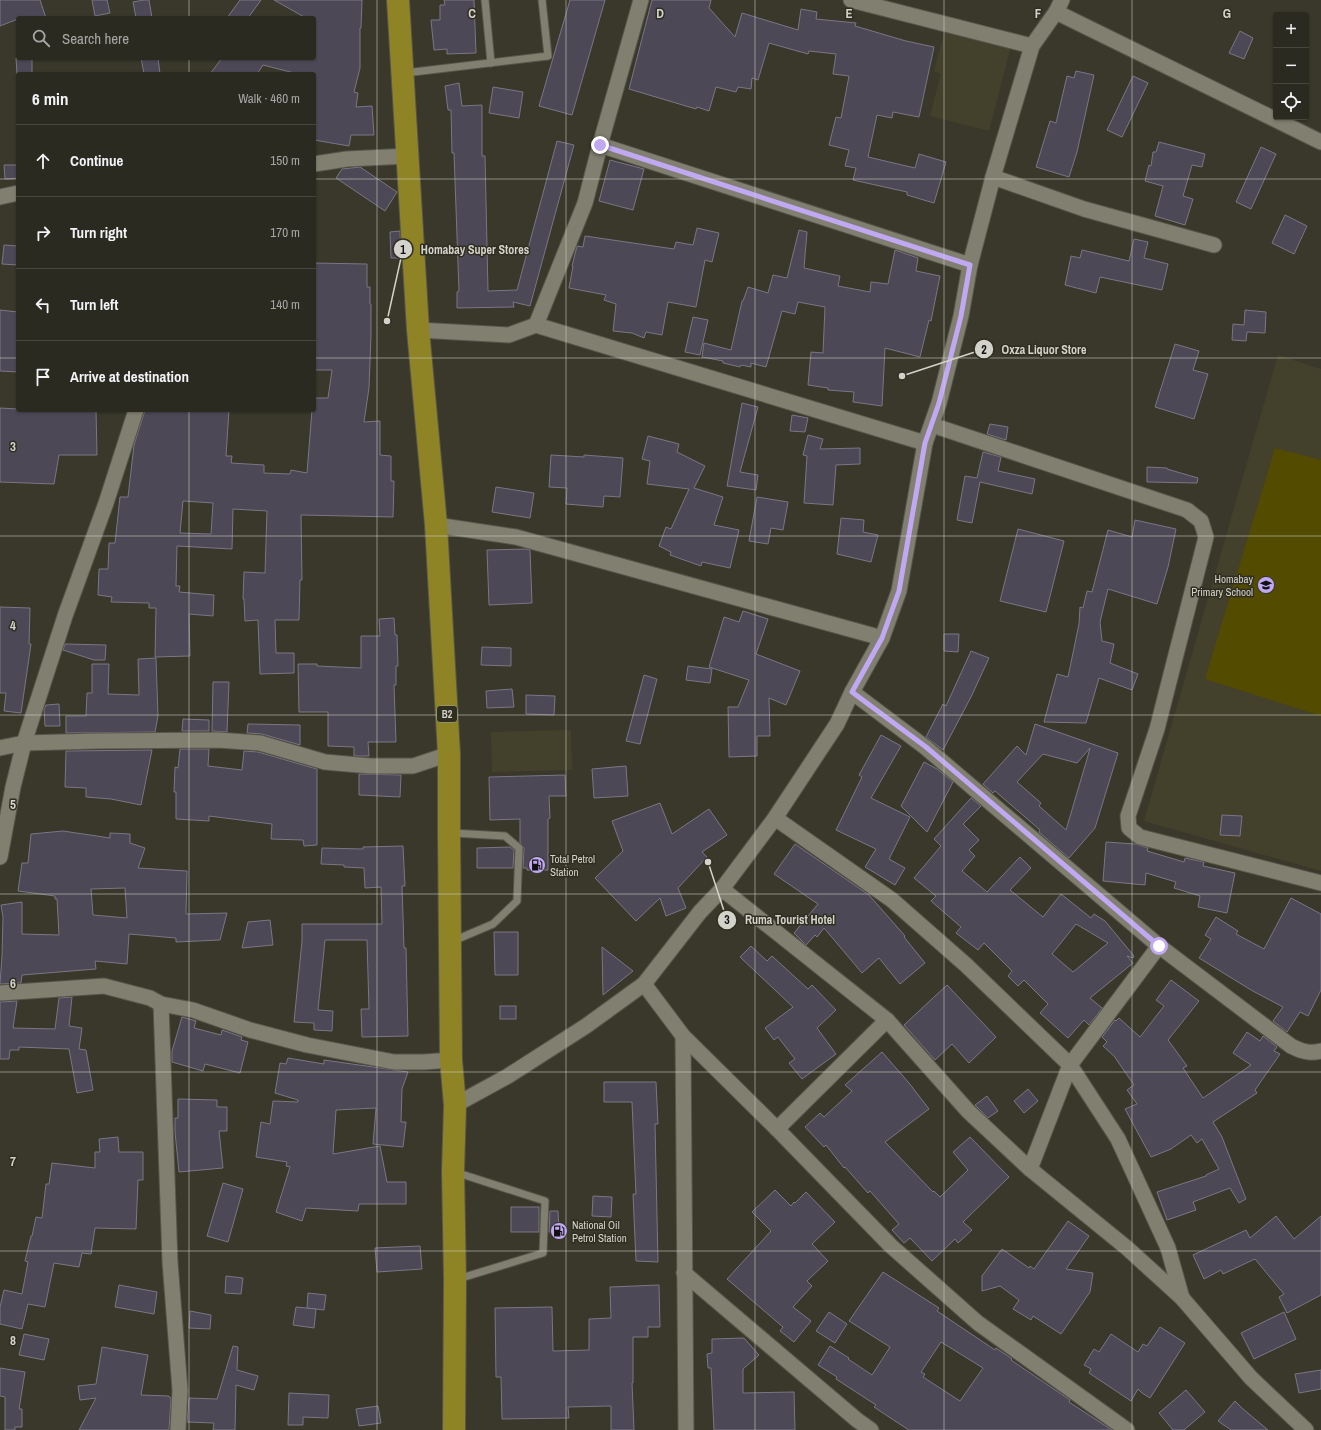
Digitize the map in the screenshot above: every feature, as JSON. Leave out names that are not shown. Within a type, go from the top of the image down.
[{"type":"highway","name":"B2","points":[[398,0],[418,330],[436,525],[450,754],[449,833],[451,1060],[456,1105],[453,1171],[455,1280],[454,1430]]},
{"type":"street","points":[[536,325],[585,203],[641,0]]},
{"type":"street","points":[[851,0],[1032,46]]},
{"type":"street","points":[[456,1105],[508,1076],[586,1026],[644,984],[700,912],[722,889],[775,818],[837,724],[852,692],[882,638],[899,591],[925,443],[939,403],[961,316],[970,265],[993,177],[1032,46],[1059,6],[1321,142]]},
{"type":"street","points":[[600,145],[970,265]]},
{"type":"street","points":[[316,164],[347,159],[408,156]]},
{"type":"street","points":[[993,177],[1084,209],[1214,246]]},
{"type":"street","points":[[0,197],[16,193]]},
{"type":"street","points":[[418,330],[509,336],[536,325],[925,443]]},
{"type":"street","points":[[0,857],[13,787],[24,743],[135,412]]},
{"type":"street","points":[[932,425],[1187,510],[1200,521],[1206,537],[1158,729],[1128,816],[1129,828],[1140,837],[1321,883]]},
{"type":"street","points":[[436,525],[516,537],[882,638]]},
{"type":"street","points":[[852,692],[926,747],[1159,946],[1291,1046],[1301,1051],[1313,1053],[1321,1051]]},
{"type":"street","points":[[0,748],[24,743],[97,741],[210,740],[253,742],[326,762],[370,766],[413,766],[450,754]]},
{"type":"street","points":[[775,818],[892,900],[966,965],[1070,1065],[1118,1139],[1168,1248],[1182,1298]]},
{"type":"street","points":[[722,889],[887,1020],[968,1111],[1030,1169],[1126,1248],[1182,1298],[1251,1378],[1306,1430]]},
{"type":"street","points":[[1030,1169],[1070,1065],[1159,946]]},
{"type":"street","points":[[644,984],[683,1036],[777,1129],[891,1246],[978,1323],[1127,1430]]},
{"type":"street","points":[[0,993],[104,986],[150,998],[161,1004],[193,1010],[250,1030],[307,1045],[394,1062],[451,1060]]},
{"type":"street","points":[[161,1004],[170,1262],[180,1390],[178,1430]]},
{"type":"street","points":[[777,1129],[887,1020]]},
{"type":"street","points":[[683,1036],[686,1430]]},
{"type":"street","points":[[684,1273],[856,1425],[871,1430]]},
{"type":"lane","points":[[485,0],[491,63]]},
{"type":"lane","points":[[402,73],[548,56],[542,0]]},
{"type":"lane","points":[[449,833],[505,836],[519,848],[518,901],[493,924],[450,943]]},
{"type":"lane","points":[[453,1171],[545,1201],[543,1253],[455,1280]]},
{"type":"shaded area","points":[[945,29],[1011,46],[989,131],[930,116],[941,74],[934,71]]},
{"type":"shaded area","name":"Homabay Primary School","points":[[1278,355],[1321,369],[1321,871],[1144,821]]},
{"type":"shaded area","points":[[1275,448],[1321,460],[1321,716],[1205,679]]},
{"type":"shaded area","points":[[571,730],[572,770],[492,772],[491,732]]},
{"type":"building","points":[[0,0],[40,0],[45,16],[16,16],[16,20],[0,26]]},
{"type":"building","points":[[92,0],[107,0],[110,13],[95,16]]},
{"type":"building","points":[[149,0],[152,16],[136,16],[133,2]]},
{"type":"building","points":[[240,0],[261,0],[249,16],[228,16]]},
{"type":"building","points":[[274,0],[362,0],[360,68],[354,92],[358,93],[356,107],[372,106],[374,135],[351,135],[349,146],[316,140],[316,72],[290,72],[263,65],[258,72],[212,72],[220,60],[316,60],[316,16],[302,16]]},
{"type":"building","points":[[444,0],[474,0],[476,53],[447,54],[447,49],[434,50],[431,20],[440,20],[440,5],[445,5]]},
{"type":"building","points":[[570,0],[605,0],[572,115],[539,106]]},
{"type":"building","points":[[652,0],[711,0],[709,8],[735,37],[742,13],[798,30],[801,9],[817,12],[816,19],[856,23],[855,26],[906,41],[934,47],[919,117],[893,112],[892,118],[877,115],[868,157],[915,168],[919,154],[946,162],[934,203],[907,195],[907,192],[853,180],[856,168],[845,166],[849,150],[829,145],[836,117],[841,118],[849,76],[833,74],[836,54],[809,51],[808,54],[769,43],[758,80],[752,78],[751,89],[738,87],[736,92],[716,87],[709,111],[697,107],[696,109],[629,89]]},
{"type":"building","points":[[1240,31],[1253,38],[1244,59],[1229,53]]},
{"type":"building","points":[[16,60],[32,60],[32,72],[17,72]]},
{"type":"building","points":[[141,60],[158,60],[160,72],[144,72]]},
{"type":"building","points":[[1076,71],[1094,75],[1077,152],[1069,177],[1036,167],[1050,121],[1056,123],[1067,76],[1074,78]]},
{"type":"building","points":[[1133,76],[1148,83],[1122,137],[1107,130]]},
{"type":"building","points":[[459,83],[462,106],[482,105],[482,156],[485,156],[488,291],[517,290],[557,141],[574,145],[530,306],[513,302],[514,307],[457,308],[457,292],[459,291],[454,153],[452,153],[451,110],[448,110],[445,86]]},
{"type":"building","points":[[493,87],[523,92],[519,118],[489,113]]},
{"type":"building","points":[[1159,142],[1205,154],[1202,167],[1192,165],[1183,196],[1193,199],[1185,225],[1155,216],[1163,186],[1145,181],[1149,165],[1151,166],[1153,152],[1156,152]]},
{"type":"building","points":[[1261,147],[1276,154],[1251,209],[1236,202]]},
{"type":"building","points":[[610,160],[644,169],[633,210],[599,201]]},
{"type":"building","points":[[4,165],[16,165],[16,178],[5,179]]},
{"type":"building","points":[[360,167],[397,192],[385,211],[336,178],[342,169]]},
{"type":"building","points":[[1285,215],[1307,226],[1294,254],[1272,243]]},
{"type":"building","points":[[697,228],[719,233],[712,262],[705,260],[696,307],[668,302],[662,335],[646,332],[644,338],[632,333],[613,331],[616,304],[604,300],[606,295],[569,288],[577,246],[583,247],[585,236],[674,249],[676,242],[693,245]]},
{"type":"building","points":[[799,230],[807,232],[804,268],[840,276],[838,286],[870,292],[871,282],[888,284],[895,250],[918,258],[916,271],[940,276],[931,321],[929,320],[920,357],[885,348],[882,406],[853,402],[854,392],[828,390],[828,388],[808,385],[811,352],[823,353],[825,307],[798,302],[795,314],[782,311],[766,367],[751,363],[751,367],[741,365],[740,367],[723,363],[723,361],[702,357],[704,343],[731,350],[742,301],[748,287],[768,293],[773,275],[787,278]]},
{"type":"building","points":[[400,231],[401,258],[391,258],[390,232]]},
{"type":"building","points":[[1134,239],[1148,242],[1144,258],[1168,264],[1162,290],[1100,277],[1096,293],[1065,285],[1071,256],[1080,258],[1082,250],[1129,261]]},
{"type":"building","points":[[4,245],[16,246],[16,265],[2,264]]},
{"type":"building","points":[[316,263],[367,264],[367,287],[370,287],[371,304],[371,335],[369,388],[364,422],[380,421],[380,455],[391,456],[391,481],[394,481],[393,517],[301,515],[302,580],[300,580],[299,620],[275,620],[276,653],[294,653],[294,673],[260,674],[258,620],[245,621],[243,599],[244,572],[265,573],[267,511],[233,509],[232,549],[177,546],[176,586],[180,586],[179,592],[214,595],[213,616],[189,614],[190,656],[155,657],[156,608],[149,608],[149,603],[111,602],[112,597],[98,595],[99,569],[108,569],[109,543],[115,543],[120,497],[128,497],[134,445],[144,412],[229,412],[226,456],[232,456],[231,463],[264,465],[264,473],[290,474],[291,470],[307,473],[312,412],[316,412],[316,398],[328,398],[332,370],[316,370]],"holes":[[[183,501],[213,503],[211,534],[180,533]]]},
{"type":"building","points":[[0,310],[16,312],[16,372],[0,371]]},
{"type":"building","points":[[1245,310],[1266,312],[1265,333],[1247,332],[1246,341],[1232,340],[1233,324],[1244,325]]},
{"type":"building","points":[[693,317],[708,320],[700,355],[685,352]]},
{"type":"building","points":[[1175,344],[1199,351],[1193,370],[1208,374],[1194,419],[1155,407]]},
{"type":"building","points":[[742,403],[758,407],[740,472],[758,475],[756,490],[727,486]]},
{"type":"building","points":[[0,408],[16,409],[16,412],[96,412],[97,455],[59,455],[54,484],[0,482]]},
{"type":"building","points":[[792,415],[808,418],[805,432],[790,431]]},
{"type":"building","points":[[990,424],[1008,427],[1006,440],[987,434]]},
{"type":"building","points":[[808,435],[823,439],[820,449],[860,448],[860,464],[836,465],[833,505],[804,503],[807,456],[803,455]]},
{"type":"building","points":[[648,436],[679,444],[677,452],[705,466],[694,488],[723,497],[714,525],[739,530],[730,568],[702,562],[701,566],[670,555],[671,552],[659,546],[666,527],[671,529],[689,489],[647,484],[650,461],[642,459]]},
{"type":"building","points":[[983,452],[1001,457],[998,471],[1035,479],[1032,494],[980,482],[972,523],[957,520],[965,476],[977,478]]},
{"type":"building","points":[[551,455],[584,457],[584,455],[623,458],[620,497],[604,496],[603,507],[566,504],[567,488],[549,487]]},
{"type":"building","points":[[1147,467],[1167,468],[1198,478],[1197,483],[1147,482]]},
{"type":"building","points":[[496,487],[534,493],[530,518],[492,512]]},
{"type":"building","points":[[757,497],[788,502],[783,530],[771,528],[768,544],[749,541]]},
{"type":"building","points":[[841,518],[864,520],[863,532],[878,535],[871,562],[837,554]]},
{"type":"building","points":[[1135,520],[1176,529],[1168,567],[1157,604],[1108,589],[1100,622],[1102,641],[1114,644],[1110,663],[1138,674],[1132,690],[1099,678],[1086,723],[1044,722],[1057,674],[1068,677],[1079,624],[1080,607],[1083,608],[1087,591],[1092,592],[1108,530],[1132,537]]},
{"type":"building","points":[[1018,529],[1064,541],[1046,612],[1000,601]]},
{"type":"building","points":[[487,550],[530,550],[532,603],[489,605]]},
{"type":"building","points":[[0,607],[30,608],[29,644],[31,644],[21,713],[4,711],[6,693],[0,693]]},
{"type":"building","points":[[743,611],[768,619],[756,654],[800,671],[786,705],[769,698],[770,736],[757,736],[757,756],[729,757],[728,707],[738,707],[749,680],[709,667],[724,617],[739,622]]},
{"type":"building","points":[[394,618],[395,635],[397,635],[398,666],[396,666],[396,685],[394,685],[396,742],[368,742],[369,756],[354,756],[354,747],[328,746],[328,712],[299,712],[298,664],[317,664],[317,666],[361,668],[361,636],[380,636],[379,619]]},
{"type":"building","points":[[944,634],[959,634],[958,652],[944,651]]},
{"type":"building","points":[[65,644],[106,645],[105,660],[94,660],[63,650]]},
{"type":"building","points":[[482,647],[511,648],[511,666],[481,665]]},
{"type":"building","points":[[971,651],[989,658],[971,697],[943,750],[926,737],[943,704],[946,706]]},
{"type":"building","points":[[156,658],[158,716],[155,732],[66,733],[66,716],[86,716],[87,693],[92,693],[92,664],[109,664],[108,694],[139,695],[138,659]]},
{"type":"building","points":[[688,666],[712,669],[710,683],[686,680]]},
{"type":"building","points":[[644,675],[657,679],[640,744],[626,741]]},
{"type":"building","points":[[213,682],[229,682],[227,732],[212,731]]},
{"type":"building","points":[[512,689],[514,707],[487,708],[486,691]]},
{"type":"building","points":[[526,695],[555,696],[554,715],[526,714]]},
{"type":"building","points":[[59,704],[60,726],[45,726],[44,709],[46,705]]},
{"type":"building","points":[[183,719],[209,720],[209,731],[182,731]]},
{"type":"building","points":[[248,724],[300,725],[300,745],[262,734],[247,733]]},
{"type":"building","points":[[1035,724],[1118,753],[1095,828],[1069,858],[1039,832],[1040,830],[995,791],[993,793],[983,784],[1017,746],[1026,755]],"holes":[[[1090,748],[1066,830],[1039,806],[1041,803],[1017,782],[1043,754],[1077,763]]]},
{"type":"building","points":[[881,735],[901,746],[871,798],[910,817],[889,859],[905,868],[895,885],[865,867],[876,849],[836,830],[862,777],[859,775]]},
{"type":"building","points":[[180,749],[209,749],[208,766],[242,770],[244,751],[258,752],[317,769],[317,845],[304,846],[303,840],[271,839],[272,824],[209,816],[209,821],[176,819],[176,792],[174,792],[175,767],[178,768]]},
{"type":"building","points":[[152,750],[141,805],[111,799],[86,797],[86,788],[65,787],[66,751]]},
{"type":"building","points":[[924,762],[937,769],[953,782],[927,832],[901,806]]},
{"type":"building","points":[[626,766],[628,796],[594,798],[592,769]]},
{"type":"building","points":[[359,774],[401,775],[400,797],[359,795]]},
{"type":"building","points":[[565,775],[566,796],[549,796],[550,818],[548,819],[548,870],[527,870],[527,868],[523,868],[524,848],[520,843],[520,819],[490,820],[489,777]]},
{"type":"building","points":[[971,798],[981,806],[963,824],[979,840],[969,850],[975,856],[962,871],[987,892],[1020,857],[1031,868],[1010,890],[1043,917],[1061,894],[1091,918],[1094,914],[1105,921],[1134,956],[1133,958],[1127,956],[1133,963],[1090,998],[1102,1008],[1089,1025],[1084,1020],[1068,1038],[1040,1013],[1048,1004],[1024,980],[1018,986],[1008,976],[1012,971],[984,943],[978,950],[956,933],[961,927],[931,901],[936,896],[914,878],[941,846],[934,839]],"holes":[[[1076,924],[1108,943],[1073,972],[1052,954]]]},
{"type":"building","points":[[660,803],[672,834],[709,809],[727,835],[702,852],[707,857],[678,888],[686,908],[666,916],[660,898],[636,921],[595,878],[623,851],[612,821]]},
{"type":"building","points":[[1222,815],[1242,816],[1240,836],[1220,835]]},
{"type":"building","points":[[63,831],[110,838],[110,833],[130,834],[130,843],[145,848],[138,868],[187,871],[186,914],[227,913],[220,940],[176,942],[176,938],[129,934],[127,964],[95,961],[96,969],[22,975],[21,983],[0,984],[3,917],[1,905],[22,902],[22,934],[59,935],[57,899],[55,899],[55,896],[18,891],[22,863],[28,863],[31,834]],"holes":[[[125,888],[127,918],[93,915],[91,889]]]},
{"type":"building","points":[[1106,842],[1135,844],[1148,848],[1147,851],[1184,862],[1185,858],[1204,862],[1203,866],[1235,873],[1227,913],[1198,907],[1200,896],[1174,888],[1176,882],[1146,873],[1145,885],[1103,881]]},
{"type":"building","points":[[795,844],[869,895],[905,936],[904,937],[925,963],[900,984],[879,958],[862,973],[824,928],[817,937],[815,935],[806,945],[794,933],[818,904],[774,874]]},
{"type":"building","points":[[403,846],[405,886],[402,886],[404,948],[406,948],[408,1036],[362,1037],[361,1009],[369,1009],[367,940],[325,940],[318,1010],[333,1011],[332,1031],[314,1030],[314,1023],[294,1022],[302,941],[302,924],[382,924],[381,887],[365,888],[364,868],[321,864],[322,848],[363,849],[363,847]]},
{"type":"building","points":[[510,847],[514,850],[513,868],[477,868],[477,848]]},
{"type":"building","points":[[1291,898],[1321,914],[1321,990],[1308,1016],[1300,1012],[1287,1032],[1273,1021],[1283,1007],[1251,990],[1199,958],[1211,939],[1205,935],[1216,917],[1238,931],[1236,934],[1264,949]]},
{"type":"building","points":[[270,920],[273,945],[242,948],[248,922]]},
{"type":"building","points":[[494,932],[518,932],[518,975],[495,975]]},
{"type":"building","points":[[751,946],[767,961],[772,956],[808,989],[812,985],[836,1010],[817,1028],[836,1054],[802,1079],[789,1063],[795,1059],[778,1037],[774,1040],[765,1028],[793,1007],[740,957]]},
{"type":"building","points":[[602,947],[633,971],[603,995]]},
{"type":"building","points":[[1171,980],[1199,1001],[1168,1040],[1187,1066],[1183,1068],[1203,1098],[1251,1065],[1233,1053],[1247,1032],[1260,1041],[1263,1036],[1277,1047],[1274,1051],[1280,1054],[1255,1090],[1257,1093],[1213,1122],[1222,1137],[1246,1199],[1239,1203],[1230,1188],[1193,1202],[1196,1210],[1167,1220],[1157,1192],[1206,1176],[1219,1169],[1202,1139],[1197,1143],[1191,1135],[1171,1149],[1151,1157],[1125,1109],[1137,1104],[1127,1090],[1134,1085],[1114,1056],[1103,1046],[1107,1042],[1102,1037],[1115,1020],[1116,1021],[1119,1018],[1140,1037],[1164,1006],[1156,1000]]},
{"type":"building","points":[[947,985],[996,1037],[969,1063],[952,1044],[935,1060],[904,1025]]},
{"type":"building","points":[[72,997],[69,1026],[82,1028],[79,1049],[86,1050],[93,1090],[77,1093],[69,1049],[19,1047],[19,1050],[10,1050],[9,1059],[0,1059],[0,1002],[17,1001],[13,1028],[55,1029],[59,998]]},
{"type":"building","points":[[500,1006],[516,1006],[516,1019],[500,1019]]},
{"type":"building","points":[[182,1017],[196,1021],[194,1028],[221,1035],[222,1030],[242,1037],[241,1040],[248,1042],[240,1073],[205,1064],[203,1071],[172,1062],[172,1051]]},
{"type":"building","points":[[882,1052],[929,1109],[885,1142],[933,1192],[934,1191],[940,1197],[968,1170],[953,1152],[970,1137],[1009,1177],[963,1222],[972,1230],[958,1243],[955,1239],[932,1261],[910,1238],[904,1243],[892,1230],[899,1224],[870,1191],[868,1193],[845,1167],[844,1168],[826,1145],[824,1147],[805,1127],[820,1113],[824,1117],[852,1091],[845,1085]]},
{"type":"building","points":[[288,1058],[324,1064],[324,1060],[408,1072],[402,1089],[401,1122],[406,1122],[403,1147],[373,1144],[376,1108],[336,1110],[333,1154],[380,1146],[387,1182],[406,1182],[406,1204],[359,1204],[358,1211],[306,1208],[302,1221],[276,1212],[290,1167],[286,1166],[287,1162],[256,1157],[261,1122],[270,1124],[273,1101],[298,1102],[298,1100],[275,1093],[280,1063],[286,1064]]},
{"type":"building","points":[[604,1082],[656,1082],[658,1124],[655,1124],[658,1262],[636,1261],[633,1194],[636,1194],[632,1102],[604,1102]]},
{"type":"building","points":[[1028,1089],[1038,1101],[1024,1113],[1014,1101]]},
{"type":"building","points":[[987,1096],[998,1111],[988,1118],[975,1105]]},
{"type":"building","points":[[178,1099],[217,1100],[217,1107],[227,1107],[227,1131],[219,1131],[223,1168],[179,1172],[175,1132],[175,1118],[178,1118]]},
{"type":"building","points":[[118,1137],[119,1152],[143,1152],[143,1180],[138,1180],[136,1229],[95,1228],[91,1254],[82,1253],[79,1267],[54,1263],[45,1307],[28,1304],[22,1329],[0,1324],[0,1307],[4,1290],[22,1294],[28,1262],[25,1261],[36,1217],[42,1218],[46,1184],[49,1184],[52,1163],[95,1168],[95,1152],[100,1152],[99,1139]]},
{"type":"building","points":[[223,1183],[243,1189],[228,1242],[207,1236]]},
{"type":"building","points":[[775,1190],[791,1206],[806,1192],[835,1222],[812,1244],[828,1261],[807,1281],[812,1286],[793,1307],[811,1321],[794,1342],[780,1331],[783,1327],[727,1279],[771,1231],[752,1212]]},
{"type":"building","points":[[593,1196],[612,1197],[611,1217],[592,1216]]},
{"type":"building","points":[[511,1207],[539,1207],[539,1232],[511,1232]]},
{"type":"building","points":[[550,1211],[558,1211],[559,1232],[549,1232]]},
{"type":"building","points":[[1276,1216],[1294,1239],[1321,1216],[1321,1295],[1287,1313],[1279,1297],[1284,1294],[1255,1259],[1223,1274],[1221,1270],[1204,1279],[1193,1255],[1246,1230],[1250,1238]]},
{"type":"building","points":[[1068,1221],[1089,1236],[1066,1269],[1093,1273],[1090,1292],[1061,1334],[1033,1316],[1031,1320],[1013,1309],[1019,1300],[1000,1286],[982,1291],[982,1276],[1002,1249],[1029,1268],[1030,1266],[1034,1269]]},
{"type":"building","points":[[420,1246],[422,1269],[377,1272],[375,1248]]},
{"type":"building","points":[[883,1272],[939,1308],[937,1311],[995,1350],[996,1348],[1070,1400],[1069,1402],[1112,1430],[909,1430],[874,1407],[876,1405],[836,1379],[837,1377],[818,1365],[830,1346],[872,1375],[890,1347],[849,1321]],"holes":[[[941,1342],[983,1368],[960,1401],[923,1377],[925,1374],[921,1372]]]},
{"type":"building","points":[[226,1276],[243,1278],[241,1294],[225,1293]]},
{"type":"building","points":[[119,1285],[157,1292],[154,1314],[115,1307]]},
{"type":"building","points":[[659,1285],[660,1327],[648,1327],[648,1337],[633,1337],[632,1383],[634,1430],[611,1430],[611,1406],[568,1407],[569,1418],[502,1419],[501,1377],[496,1377],[495,1308],[552,1307],[553,1351],[589,1350],[589,1319],[611,1318],[610,1287]]},
{"type":"building","points":[[308,1293],[326,1295],[324,1310],[307,1308]]},
{"type":"building","points":[[296,1307],[316,1309],[314,1328],[293,1325]]},
{"type":"building","points":[[190,1311],[211,1315],[210,1329],[189,1328]]},
{"type":"building","points":[[829,1312],[847,1324],[835,1343],[816,1331]]},
{"type":"building","points":[[1284,1312],[1296,1339],[1254,1359],[1241,1333]]},
{"type":"building","points":[[1160,1327],[1185,1343],[1150,1398],[1138,1389],[1131,1401],[1089,1373],[1091,1369],[1084,1365],[1094,1349],[1099,1352],[1111,1334],[1138,1352],[1143,1344],[1147,1346]]},
{"type":"building","points":[[24,1334],[49,1339],[44,1360],[19,1355]]},
{"type":"building","points":[[744,1338],[759,1355],[743,1369],[743,1393],[794,1392],[795,1430],[714,1430],[711,1368],[708,1368],[707,1354],[712,1353],[712,1339]]},
{"type":"building","points":[[233,1346],[238,1347],[237,1370],[258,1376],[254,1390],[236,1385],[235,1430],[213,1430],[214,1423],[187,1422],[189,1398],[217,1399]]},
{"type":"building","points":[[102,1347],[148,1355],[141,1395],[169,1396],[171,1398],[169,1430],[79,1430],[96,1398],[80,1400],[78,1386],[96,1384]]},
{"type":"building","points":[[0,1368],[25,1372],[19,1409],[22,1409],[22,1427],[15,1427],[15,1430],[5,1430],[5,1397],[0,1396]]},
{"type":"building","points":[[1321,1370],[1321,1389],[1299,1393],[1295,1374]]},
{"type":"building","points":[[1186,1390],[1205,1412],[1184,1430],[1173,1430],[1159,1413]]},
{"type":"building","points":[[289,1393],[329,1395],[328,1418],[303,1417],[303,1425],[288,1425]]},
{"type":"building","points":[[1235,1401],[1268,1430],[1231,1430],[1218,1421]]},
{"type":"building","points":[[378,1406],[381,1423],[359,1426],[356,1409]]},
{"type":"place","name":"Homabay Super Stores","points":[[387,321]]},
{"type":"place","name":"Oxza Liquor Store","points":[[902,376]]},
{"type":"place","name":"Homabay Primary School","points":[[1266,585]]},
{"type":"place","name":"Ruma Tourist Hotel","points":[[708,862]]},
{"type":"place","name":"Total Petrol Station","points":[[537,865]]},
{"type":"place","name":"National Oil Petrol Station","points":[[559,1231]]},
{"type":"route","points":[[600,145],[970,265],[961,316],[939,403],[925,443],[899,591],[882,638],[852,692],[926,747],[1159,946]]}]
